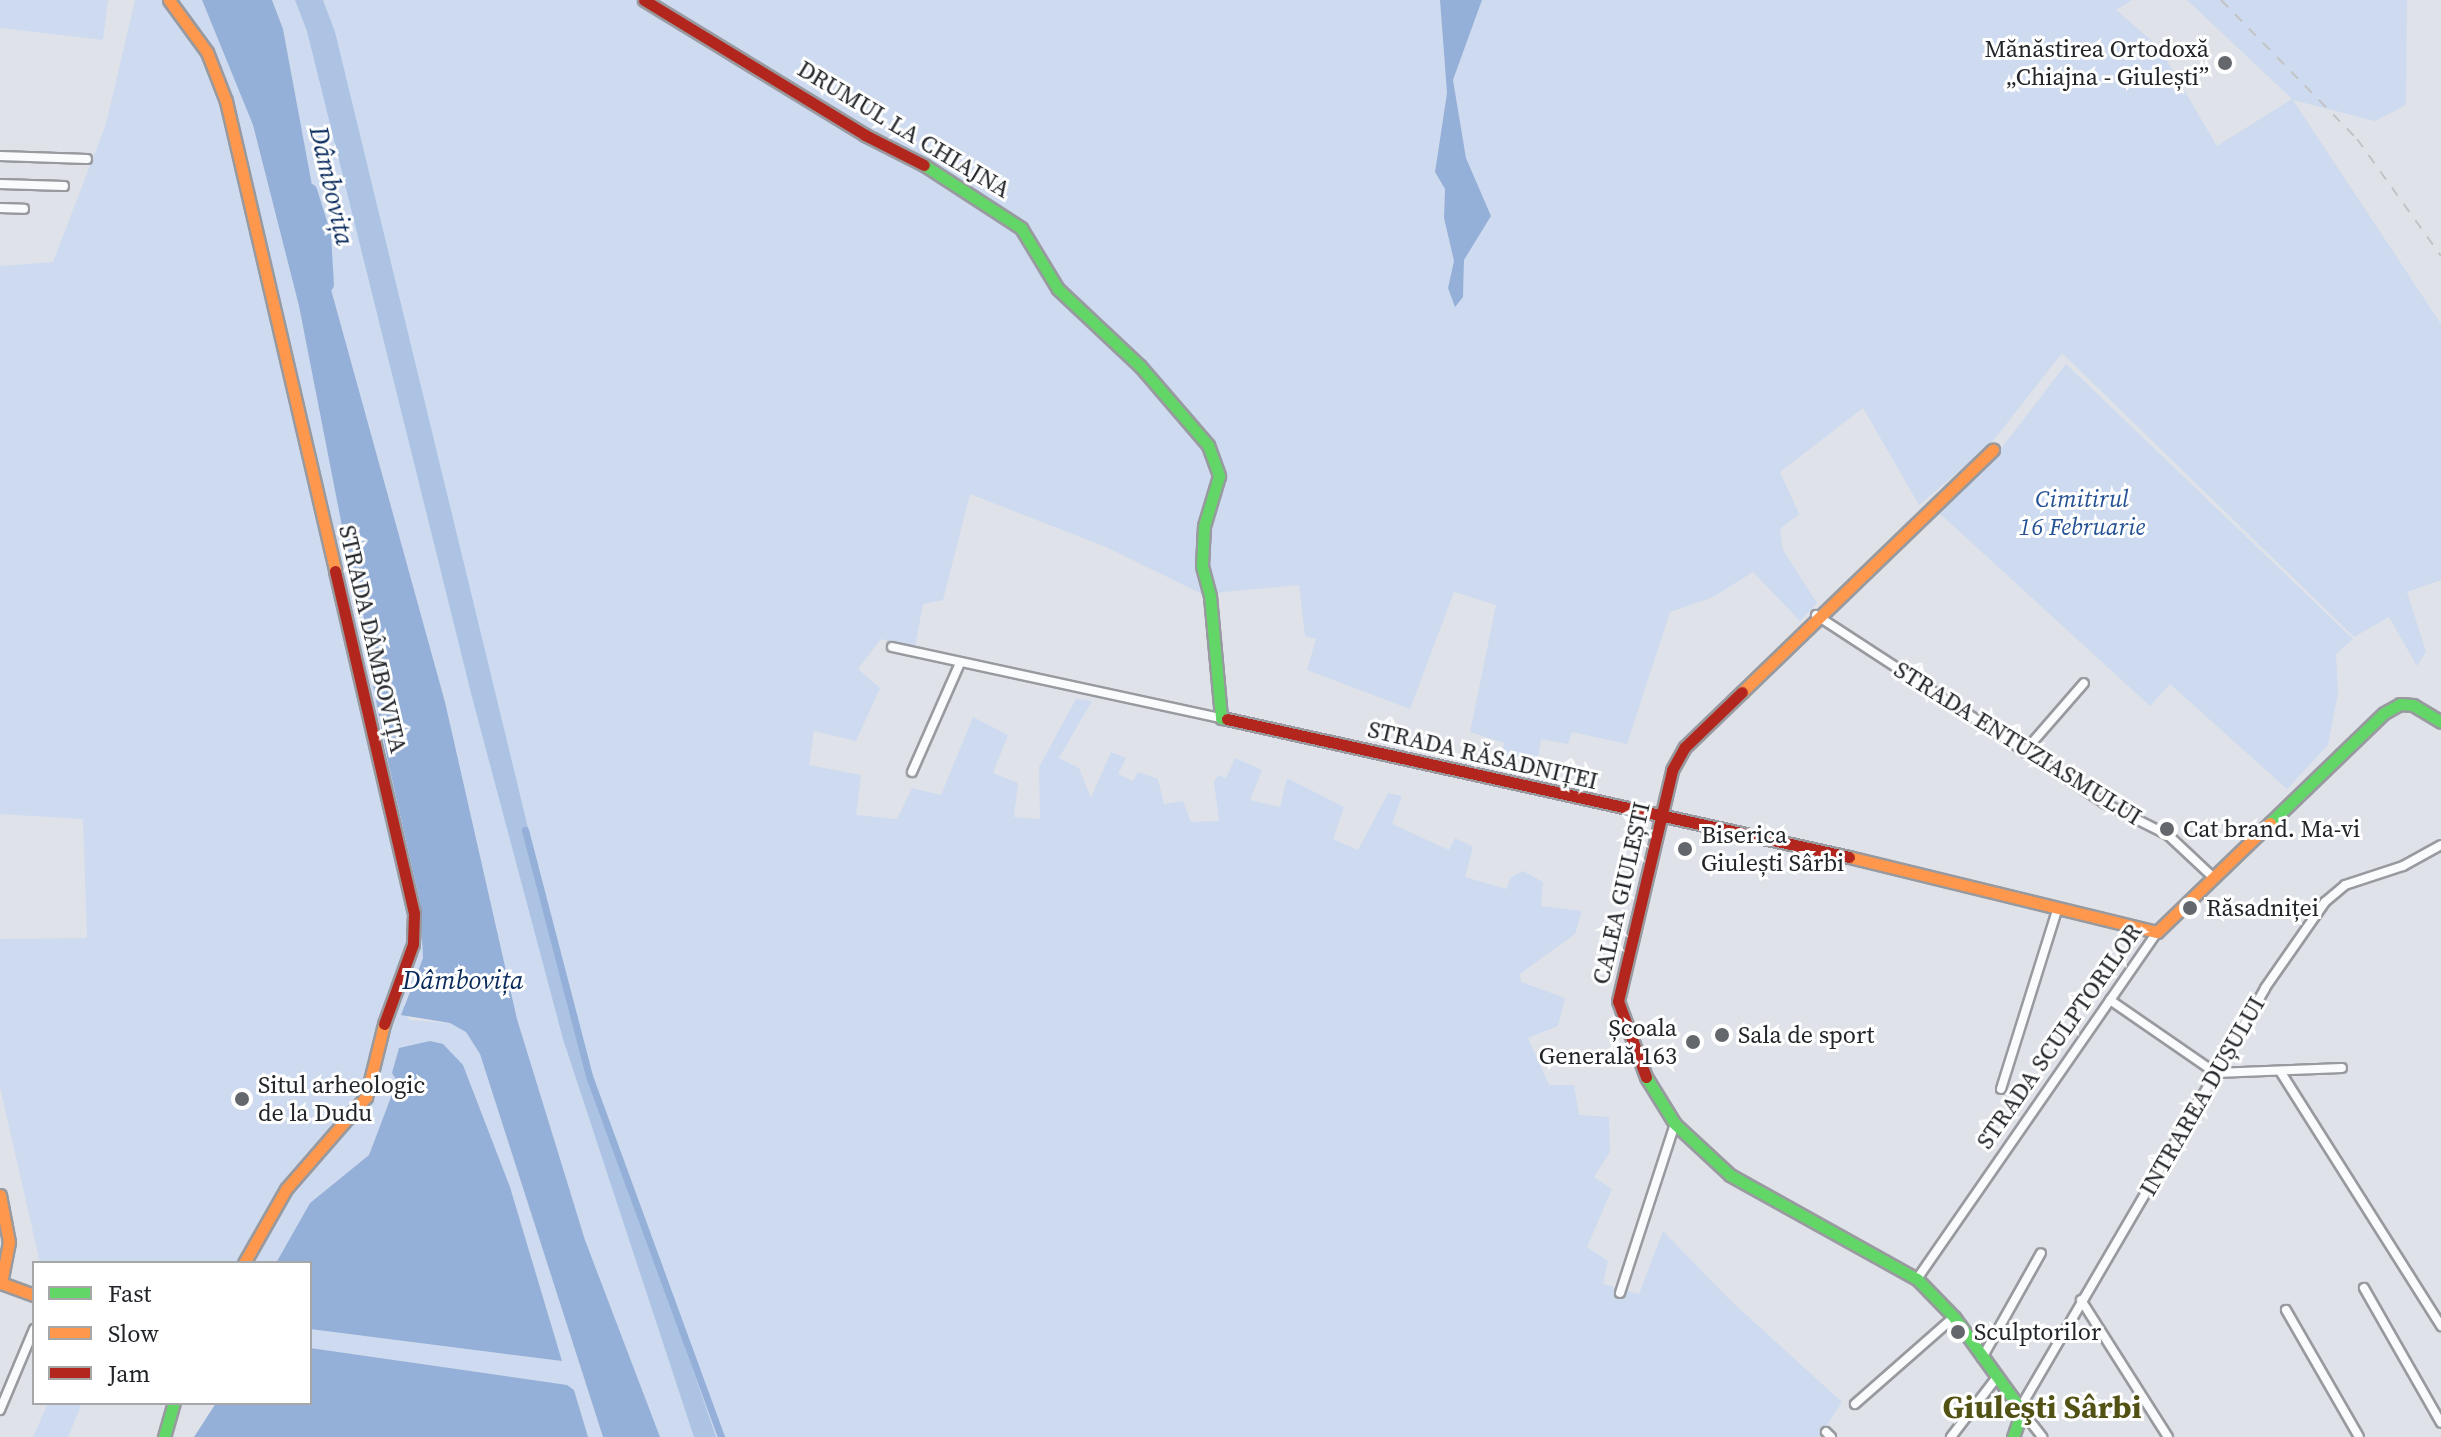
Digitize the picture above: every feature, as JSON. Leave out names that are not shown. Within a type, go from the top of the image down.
[{"type":"main road","name":"STRADA DÂMBOVIȚA","points":[[169,0],[207,52],[226,101],[414,914],[413,944],[391,994],[366,1097],[286,1189],[245,1261]]},
{"type":"main road","name":"DRUMUL LA CHIAJNA","points":[[644,0],[865,135],[968,189],[1028,234],[1051,277],[1149,377],[1216,457],[1219,476],[1204,526],[1202,566],[1210,596],[1221,718]]},
{"type":"main road","name":"CALEA GIULEȘTI","points":[[1993,450],[1816,615],[1685,747],[1672,770],[1618,1001],[1621,1020],[1650,1086],[1675,1124],[1730,1175],[1917,1279],[1954,1317],[2021,1410]]},
{"type":"main road","name":"STRADA SCULPTORILOR","points":[[2157,932],[2384,713],[2400,704],[2413,705],[2441,722]]},
{"type":"main road","name":"STRADA RĂSADNIȚEI","points":[[1221,718],[1661,818],[1864,860],[2057,910],[2157,932]]},
{"type":"main road","points":[[0,1195],[9,1242],[0,1284],[32,1294]]},
{"type":"main road","points":[[164,1437],[173,1405]]},
{"type":"main road","points":[[2013,1437],[2021,1410]]},
{"type":"street","points":[[0,156],[87,159]]},
{"type":"street","points":[[0,184],[64,186]]},
{"type":"street","points":[[0,208],[24,209]]},
{"type":"street","name":"STRADA ENTUZIASMULUI","points":[[1816,615],[2104,803],[2168,835],[2214,878]]},
{"type":"street","name":"STRADA RĂSADNIȚEI","points":[[892,647],[1221,718]]},
{"type":"street","points":[[912,772],[960,663]]},
{"type":"street","points":[[2024,752],[2084,683]]},
{"type":"street","name":"INTRAREA DUȘULUI","points":[[2021,1410],[2081,1300],[2265,988],[2325,902],[2345,885],[2403,866],[2441,845]]},
{"type":"street","points":[[2001,1089],[2057,910]]},
{"type":"street","name":"STRADA SCULPTORILOR","points":[[1917,1279],[2157,932]]},
{"type":"street","points":[[2110,1000],[2216,1073],[2342,1068]]},
{"type":"street","points":[[2280,1071],[2441,1326]]},
{"type":"street","points":[[1620,1293],[1675,1124]]},
{"type":"street","points":[[1982,1358],[2041,1253]]},
{"type":"street","points":[[2364,1288],[2441,1423]]},
{"type":"street","points":[[2081,1300],[2168,1437]]},
{"type":"street","points":[[2286,1310],[2359,1437]]},
{"type":"street","points":[[1855,1404],[1954,1317]]},
{"type":"street","points":[[0,1410],[32,1334]]},
{"type":"street","points":[[1951,1437],[1997,1377]]},
{"type":"street","points":[[2021,1410],[2042,1437]]},
{"type":"green space","points":[[0,0],[108,0],[103,40],[0,28]]},
{"type":"green space","points":[[135,0],[202,0],[253,125],[299,306],[388,762],[420,902],[423,958],[404,1004],[409,1020],[450,1023],[466,1032],[480,1054],[603,1437],[588,1437],[574,1390],[312,1348],[312,1329],[562,1361],[510,1187],[463,1065],[399,1057],[392,1073],[397,1081],[369,1155],[310,1203],[277,1261],[40,1261],[0,1087],[0,939],[87,938],[83,819],[0,814],[0,266],[53,262],[106,124]]},
{"type":"green space","points":[[272,0],[1440,0],[1447,93],[1435,172],[1445,189],[1444,218],[1454,261],[1448,288],[1463,297],[1464,260],[1491,216],[1466,158],[1453,80],[1482,0],[2132,0],[2116,10],[2158,46],[2217,146],[2292,99],[2187,0],[2407,0],[2406,105],[2375,121],[2293,100],[2441,324],[2441,580],[2407,592],[2426,652],[2417,666],[2389,617],[2354,637],[2062,353],[1989,446],[1919,505],[1863,408],[1780,472],[1799,514],[1780,529],[1783,550],[1817,603],[1800,621],[1753,572],[1713,597],[1670,612],[1627,744],[1572,732],[1568,744],[1541,739],[1538,760],[1502,755],[1504,743],[1470,732],[1496,605],[1454,592],[1410,709],[1307,670],[1316,639],[1305,636],[1299,585],[1202,594],[1106,547],[970,494],[943,600],[923,604],[915,647],[881,639],[858,669],[880,688],[856,741],[814,731],[809,765],[861,775],[856,815],[897,819],[912,788],[941,795],[973,717],[1008,735],[993,773],[1018,783],[1014,817],[1040,819],[1039,767],[1076,699],[1092,701],[1059,758],[1079,768],[1091,798],[1111,752],[1126,758],[1118,774],[1133,781],[1138,772],[1158,779],[1164,804],[1183,801],[1191,822],[1219,821],[1214,782],[1218,775],[1226,778],[1235,758],[1262,770],[1250,800],[1280,807],[1287,778],[1344,807],[1333,839],[1358,850],[1388,793],[1402,796],[1392,824],[1449,850],[1455,838],[1473,847],[1465,877],[1506,889],[1511,877],[1523,871],[1543,882],[1541,906],[1582,911],[1575,934],[1520,974],[1521,982],[1565,998],[1558,1026],[1528,1038],[1549,1085],[1574,1085],[1579,1115],[1609,1117],[1610,1152],[1594,1177],[1612,1189],[1587,1247],[1608,1261],[1603,1284],[1639,1294],[1663,1231],[1731,1301],[1842,1402],[1819,1437],[660,1437],[585,1240],[517,1019],[445,702],[332,293],[283,29]]},
{"type":"green space","name":"Cimitirul 16 Februarie","points":[[2066,364],[2353,639],[2336,654],[2338,693],[2328,745],[2287,789],[2170,684],[2150,706],[1938,512],[2003,446]]},
{"type":"green space","points":[[47,1405],[81,1405],[68,1437],[33,1437]]},
{"type":"shaded area","points":[[295,0],[323,0],[335,32],[579,1038],[716,1437],[694,1437],[563,1039],[472,697],[307,31]]},
{"type":"water","name":"Dâmbovița","points":[[202,0],[272,0],[283,29],[332,293],[445,702],[517,1019],[585,1240],[660,1437],[603,1437],[480,1054],[466,1032],[450,1023],[401,1015],[423,958],[420,902],[388,762],[299,306],[253,125]]},
{"type":"water","points":[[1440,0],[1482,0],[1453,80],[1466,158],[1491,216],[1464,260],[1463,297],[1455,307],[1448,288],[1454,261],[1444,218],[1445,189],[1435,172],[1447,93]]},
{"type":"water","points":[[430,1041],[443,1044],[463,1065],[510,1187],[562,1361],[312,1329],[312,1261],[277,1261],[310,1203],[369,1155],[397,1081],[392,1073],[399,1048]]},
{"type":"water","points":[[312,1348],[567,1385],[574,1390],[588,1437],[194,1437],[215,1405],[312,1405]]},
{"type":"waterway","name":"Dâmbovița","points":[[311,190],[325,235],[328,285]]},
{"type":"waterway","points":[[525,830],[589,1076],[721,1437]]},
{"type":"railway","points":[[2221,0],[2357,139],[2441,256]]},
{"type":"traffic: fast","points":[[924,165],[1021,228],[1058,289],[1140,366],[1208,445],[1219,476],[1204,526],[1202,566],[1210,596],[1221,718],[1227,719]]},
{"type":"traffic: fast","points":[[2270,823],[2384,713],[2400,704],[2413,705],[2441,722]]},
{"type":"traffic: fast","points":[[1646,1077],[1675,1124],[1730,1175],[1917,1279],[1954,1317],[2022,1411],[2013,1437]]},
{"type":"traffic: fast","points":[[164,1437],[173,1405]]},
{"type":"traffic: slow","points":[[169,0],[207,52],[226,101],[335,571]]},
{"type":"traffic: slow","points":[[1742,692],[1993,450]]},
{"type":"traffic: slow","points":[[1849,857],[2157,932],[2270,823]]},
{"type":"traffic: slow","points":[[245,1261],[286,1189],[366,1097],[384,1024]]},
{"type":"traffic: slow","points":[[0,1195],[9,1242],[1,1283],[32,1294]]},
{"type":"traffic: jam","points":[[644,0],[865,135],[924,165]]},
{"type":"traffic: jam","points":[[335,571],[414,914],[413,944],[384,1024]]},
{"type":"traffic: jam","points":[[1646,1077],[1618,1001],[1672,770],[1685,747],[1742,692]]},
{"type":"traffic: jam","points":[[1227,719],[1849,857]]},
{"type":"place","name":"Mănăstirea Ortodoxă „Chiajna - Giulești”","points":[[2225,63]]},
{"type":"place","name":"Cat brand. Ma-vi","points":[[2167,829]]},
{"type":"place","name":"Biserica Giulești Sârbi","points":[[1685,849]]},
{"type":"place","name":"Răsadniței","points":[[2190,908]]},
{"type":"place","name":"Sala de sport","points":[[1722,1035]]},
{"type":"place","name":"Școala Generală 163","points":[[1693,1042]]},
{"type":"place","name":"Situl arheologic de la Dudu","points":[[242,1099]]},
{"type":"place","name":"Sculptorilor","points":[[1958,1332]]},
{"type":"district","name":"Giuleşti Sârbi","points":[[2042,1407]]}]
